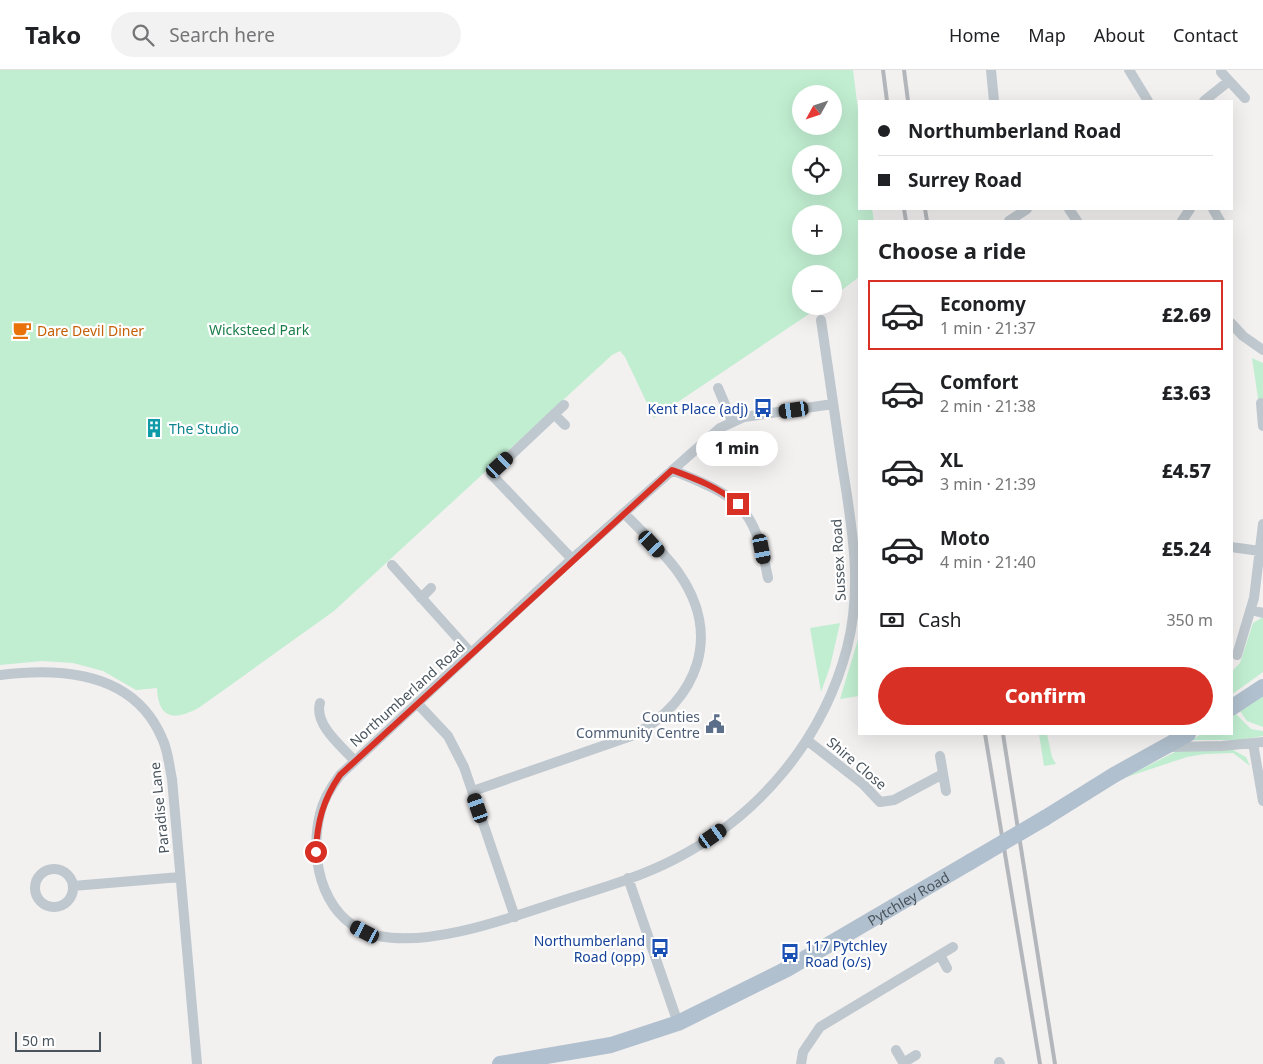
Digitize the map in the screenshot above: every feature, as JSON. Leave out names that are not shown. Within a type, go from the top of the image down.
[{"type":"main road","points":[[1233,707],[1263,687]]},
{"type":"main road","name":"Pytchley Road","points":[[500,1064],[611,1045],[678,1023],[787,969],[1186,735]]},
{"type":"street","points":[[991,70],[994,100]]},
{"type":"street","points":[[1129,70],[1147,100]]},
{"type":"street","points":[[1221,72],[1244,98]]},
{"type":"street","points":[[1205,100],[1229,81]]},
{"type":"street","points":[[1010,220],[1026,210]]},
{"type":"street","name":"Sussex Road","points":[[628,878],[674,860],[724,829],[767,792],[808,741],[837,680],[847,648],[855,599],[853,536],[821,320]]},
{"type":"street","points":[[1233,325],[1243,336],[1263,350]]},
{"type":"street","points":[[718,388],[732,421]]},
{"type":"street","points":[[1261,403],[1263,426]]},
{"type":"street","points":[[564,404],[491,474],[572,559]]},
{"type":"street","name":"Northumberland Road","points":[[628,878],[479,928],[452,933],[394,938],[365,932],[341,915],[330,901],[323,888],[317,860],[316,834],[320,813],[328,793],[340,775],[354,760],[708,436],[732,421],[834,404]]},
{"type":"street","points":[[554,414],[564,425]]},
{"type":"street","points":[[672,470],[707,483],[725,493],[738,504],[757,532],[768,578]]},
{"type":"street","points":[[473,792],[634,735],[654,724],[671,710],[691,681],[698,662],[700,645],[695,606],[678,572],[624,513]]},
{"type":"street","points":[[1237,655],[1251,610],[1263,524]]},
{"type":"street","points":[[1233,547],[1260,551]]},
{"type":"street","points":[[392,566],[472,653]]},
{"type":"street","points":[[421,598],[431,588]]},
{"type":"street","points":[[1251,610],[1263,613]]},
{"type":"street","name":"Paradise Lane","points":[[0,675],[51,673],[84,676],[104,681],[129,694],[142,707],[163,738],[172,779],[197,1064]]},
{"type":"street","points":[[320,703],[317,712],[322,724],[354,760]]},
{"type":"street","points":[[417,703],[451,742],[464,767],[515,917]]},
{"type":"street","name":"Shire Close","points":[[808,741],[864,784],[880,802],[894,800],[943,774]]},
{"type":"street","points":[[1162,748],[1258,743],[1263,800]]},
{"type":"street","points":[[940,756],[946,791]]},
{"type":"street","points":[[73,886],[180,877]]},
{"type":"street","points":[[628,878],[678,1023]]},
{"type":"street","points":[[800,1064],[803,1052],[820,1027],[953,947]]},
{"type":"street","points":[[940,955],[947,968]]},
{"type":"street","points":[[896,1050],[904,1063],[916,1055]]},
{"type":"green space","name":"Wicksteed Park","points":[[0,70],[853,70],[858,110],[858,210],[872,210],[874,220],[858,220],[858,278],[842,290],[842,265],[792,265],[792,315],[808,315],[654,418],[625,357],[620,351],[612,355],[334,611],[191,712],[176,716],[170,715],[161,706],[157,688],[136,690],[103,671],[73,663],[42,661],[0,665]]},
{"type":"green space","points":[[1252,358],[1263,363],[1263,404],[1259,405]]},
{"type":"green space","points":[[1263,617],[1263,672],[1233,694],[1233,670],[1240,663],[1253,623]]},
{"type":"green space","points":[[840,623],[830,667],[821,692],[810,628]]},
{"type":"green space","points":[[858,639],[858,696],[840,699]]},
{"type":"green space","points":[[1263,696],[1263,727],[1247,721],[1240,711]]},
{"type":"green space","points":[[1235,713],[1251,729],[1263,731],[1263,736],[1239,740],[1192,740],[1200,735],[1233,735],[1233,714]]},
{"type":"green space","points":[[1039,735],[1047,735],[1052,757],[1056,764],[1044,766]]},
{"type":"green space","points":[[1231,749],[1246,757],[1250,766],[1233,753],[1205,754],[1187,757],[1124,778],[1177,751]]},
{"type":"railway","points":[[883,70],[887,100]]},
{"type":"railway","points":[[904,70],[908,100]]},
{"type":"railway","points":[[904,210],[906,220]]},
{"type":"railway","points":[[925,210],[927,220]]},
{"type":"railway","points":[[985,735],[1040,1064]]},
{"type":"railway","points":[[1003,735],[1055,1064]]},
{"type":"place","name":"Dare Devil Diner","points":[[22,330]]},
{"type":"place","name":"Kent Place (adj)","points":[[763,408]]},
{"type":"place","name":"The Studio","points":[[154,428]]},
{"type":"place","name":"Counties Community Centre","points":[[715,724]]},
{"type":"place","name":"Northumberland Road (opp)","points":[[660,948]]},
{"type":"place","name":"117 Pytchley Road (o/s)","points":[[790,953]]},
{"type":"route","points":[[316,852],[316,834],[320,813],[328,793],[340,775],[572,559],[672,470],[707,483],[725,493],[738,504]]}]
